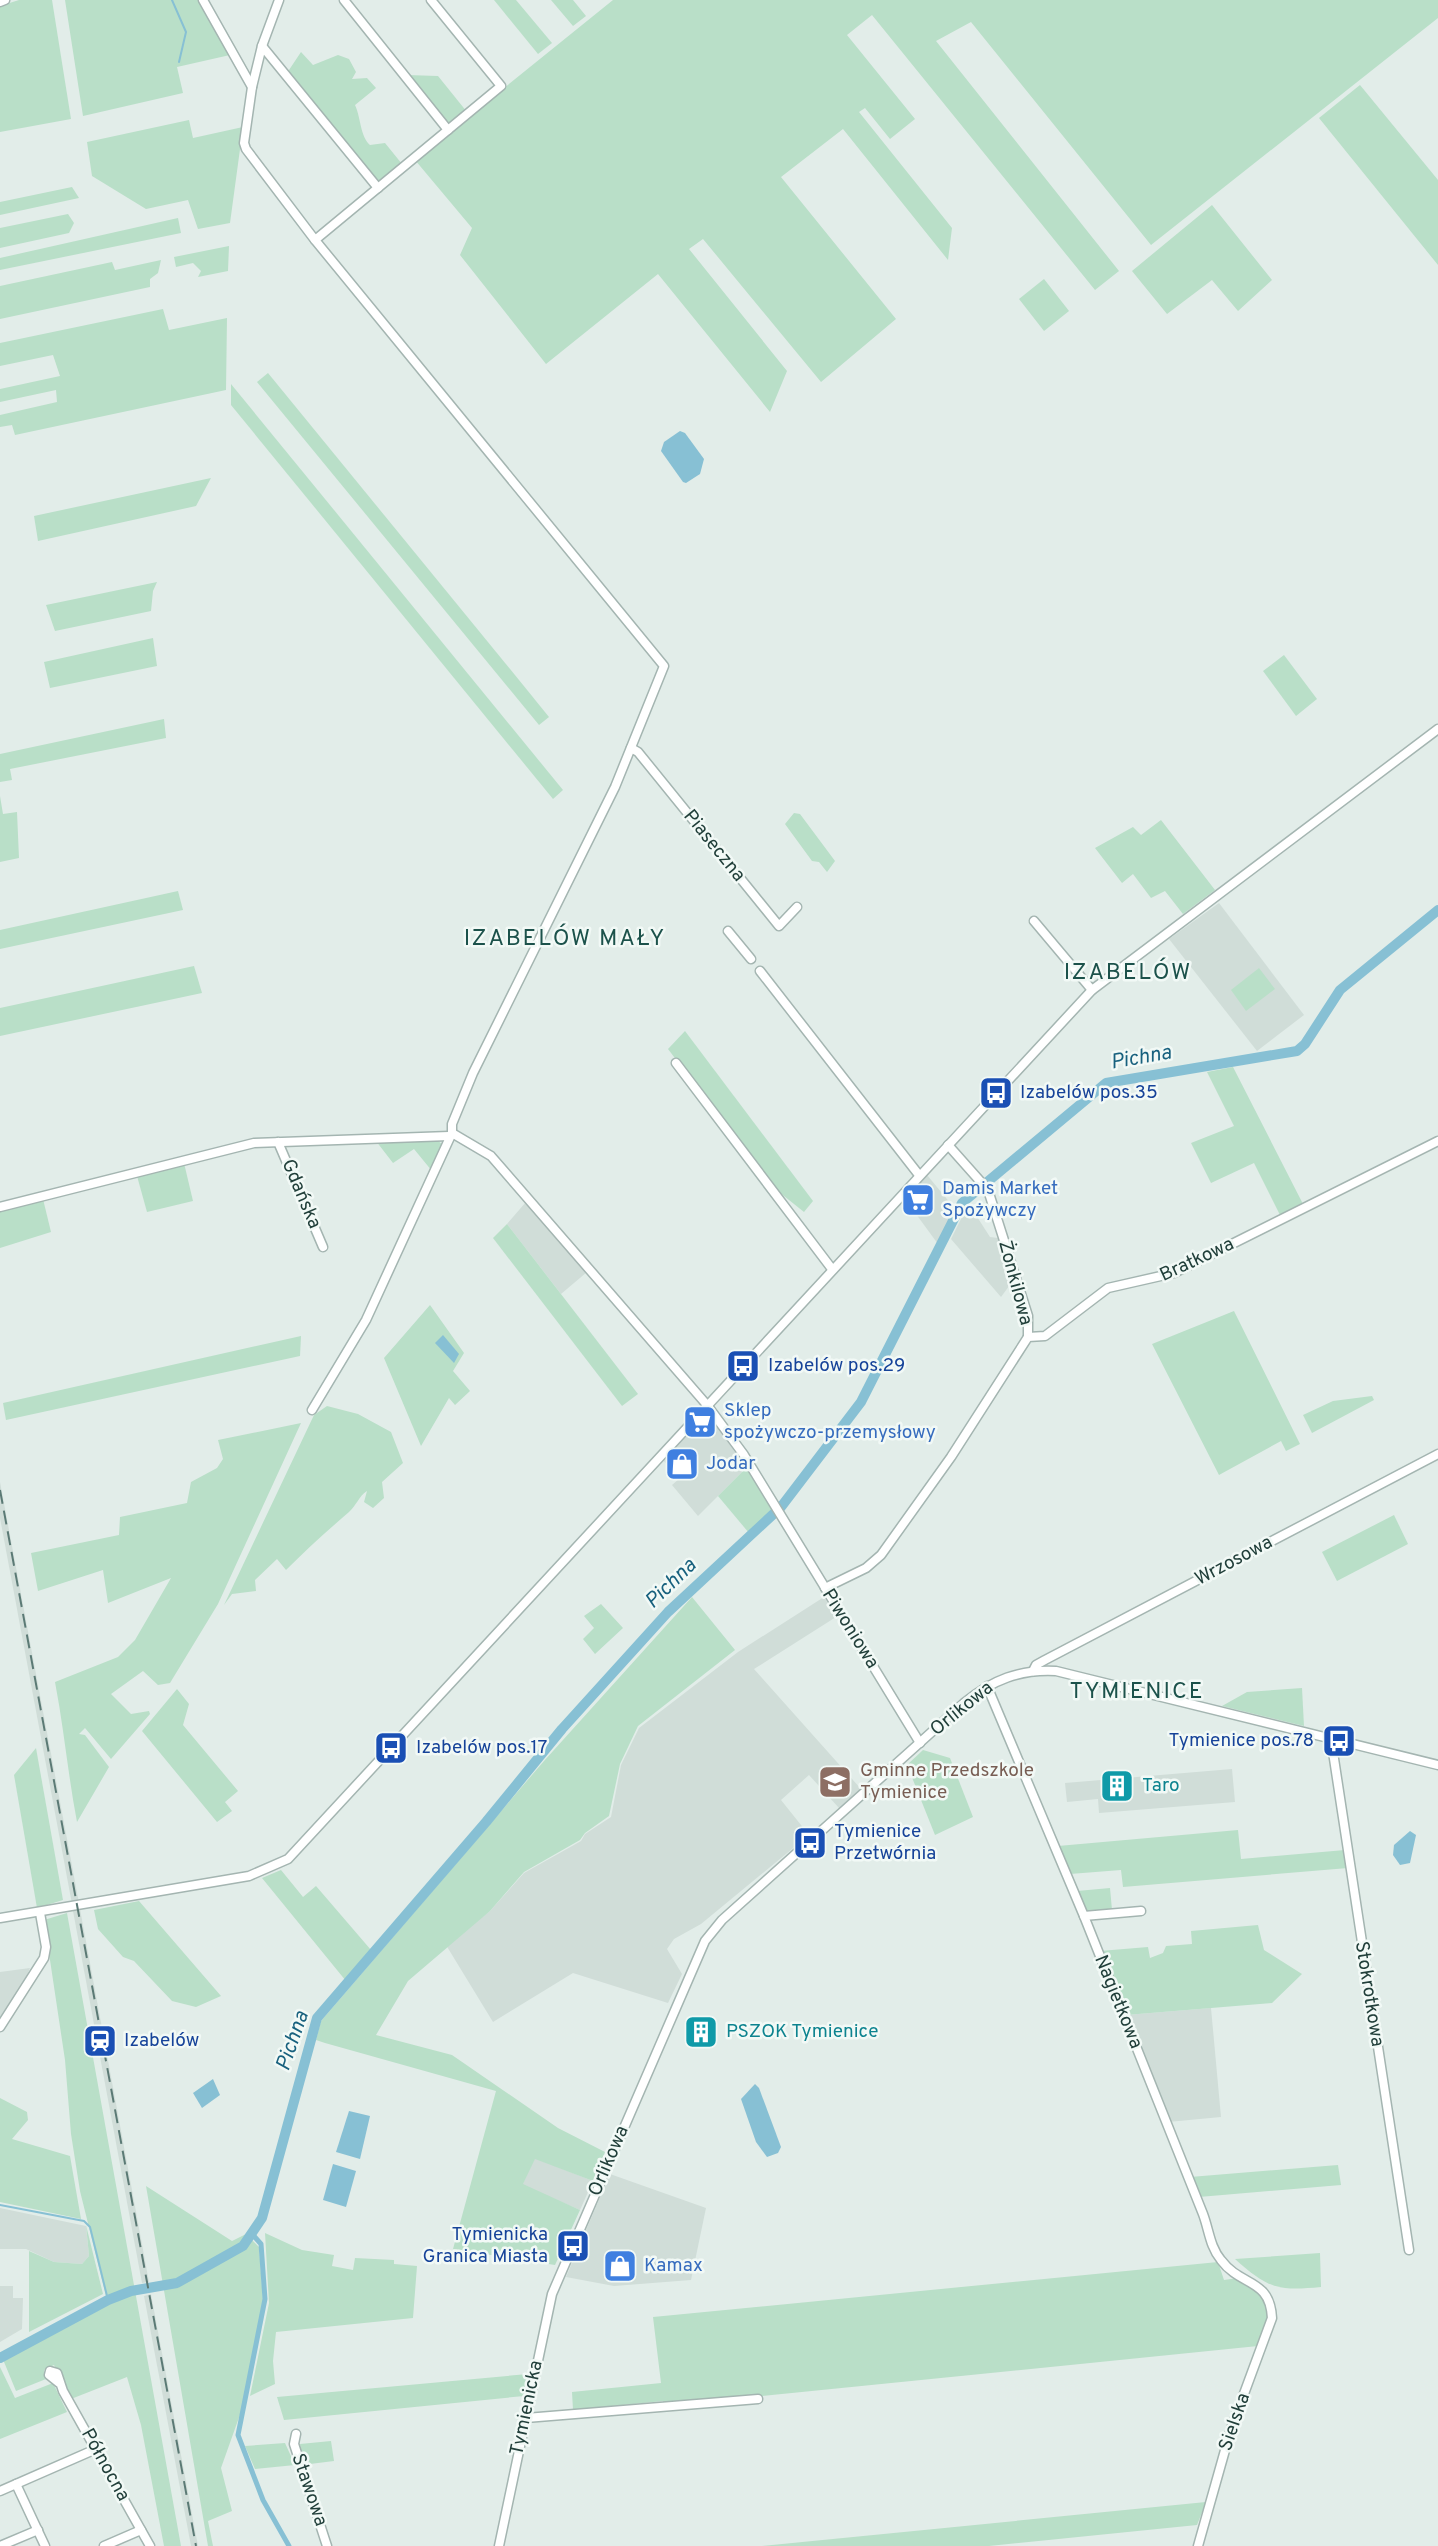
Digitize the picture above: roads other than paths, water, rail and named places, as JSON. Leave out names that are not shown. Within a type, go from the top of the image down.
[{"type":"street","points":[[0,2],[5,0]]},
{"type":"street","points":[[203,0],[252,87]]},
{"type":"street","points":[[279,0],[262,46],[252,87],[244,143],[246,149],[315,240],[662,662],[663,672],[631,748],[474,1073],[452,1124],[451,1135],[366,1320],[312,1410]]},
{"type":"street","points":[[344,0],[448,130]]},
{"type":"street","points":[[315,240],[501,86],[431,0]]},
{"type":"street","points":[[262,46],[378,188]]},
{"type":"street","points":[[0,1918],[249,1876],[288,1859],[1092,990],[1438,729]]},
{"type":"street","name":"Piaseczna","points":[[631,748],[638,752],[779,926],[797,907]]},
{"type":"street","points":[[1034,920],[1092,990]]},
{"type":"street","points":[[728,931],[751,959]]},
{"type":"street","points":[[760,971],[919,1175]]},
{"type":"street","points":[[676,1063],[832,1269]]},
{"type":"street","points":[[0,1207],[241,1146],[451,1135]]},
{"type":"street","name":"Piwoniowa","points":[[451,1135],[478,1146],[500,1166],[707,1405],[744,1455],[920,1743]]},
{"type":"street","name":"Bratkowa","points":[[1028,1337],[1045,1336],[1108,1288],[1174,1273],[1438,1141]]},
{"type":"street","name":"Gdańska","points":[[278,1142],[323,1247]]},
{"type":"street","name":"Żonkilowa","points":[[948,1145],[985,1187],[1028,1316],[1028,1337]]},
{"type":"street","points":[[825,1587],[866,1568],[881,1555],[951,1457],[1028,1337]]},
{"type":"street","name":"Wrzosowa","points":[[1033,1671],[1036,1665],[1045,1660],[1438,1454]]},
{"type":"street","name":"Orlikowa","points":[[562,2272],[705,1941],[722,1920],[987,1686],[1016,1673],[1033,1671],[1069,1674],[1438,1765]]},
{"type":"street","name":"Nagietkowa","points":[[987,1686],[1084,1916],[1203,2214],[1215,2251],[1229,2269],[1270,2299]]},
{"type":"street","name":"Stokrotkowa","points":[[1331,1739],[1409,2250]]},
{"type":"street","points":[[1084,1916],[1141,1911]]},
{"type":"street","points":[[0,2028],[44,1958],[46,1947],[40,1913]]},
{"type":"street","name":"Tymienicka","points":[[499,2546],[549,2304],[562,2272]]},
{"type":"street","name":"Sielska","points":[[1198,2546],[1231,2429],[1272,2318],[1270,2299]]},
{"type":"street","name":"Północna","points":[[59,2383],[150,2546]]},
{"type":"street","points":[[526,2418],[758,2399]]},
{"type":"street","name":"Stawowa","points":[[296,2434],[294,2444],[327,2546]]},
{"type":"street","points":[[0,2491],[96,2449]]},
{"type":"street","points":[[16,2484],[45,2546]]},
{"type":"street","points":[[104,2546],[141,2529]]},
{"type":"street","points":[[0,2546],[38,2530]]},
{"type":"water","points":[[680,431],[685,433],[704,459],[700,474],[686,483],[661,451],[664,442]]},
{"type":"water","points":[[443,1335],[459,1354],[454,1363],[435,1343]]},
{"type":"water","points":[[1410,1831],[1416,1835],[1410,1863],[1400,1865],[1393,1855],[1394,1845]]},
{"type":"water","points":[[213,2079],[220,2095],[202,2108],[193,2093]]},
{"type":"water","points":[[755,2084],[759,2088],[781,2147],[778,2153],[767,2157],[756,2142],[741,2099]]},
{"type":"water","points":[[349,2111],[370,2116],[360,2159],[336,2152]]},
{"type":"water","points":[[333,2164],[356,2171],[346,2207],[323,2200]]},
{"type":"waterway","points":[[172,0],[186,32],[179,62]]},
{"type":"waterway","name":"Pichna","points":[[0,2358],[108,2300],[131,2291],[177,2283],[243,2246],[262,2218],[317,2018],[486,1822],[562,1729],[668,1612],[781,1507],[861,1402],[962,1203],[1106,1083],[1297,1051],[1305,1044],[1340,990],[1438,910]]},
{"type":"waterway","points":[[0,2205],[84,2221],[90,2227],[108,2300]]},
{"type":"waterway","points":[[253,2235],[261,2244],[265,2299],[238,2435],[263,2500],[289,2546]]},
{"type":"railway","points":[[0,1490],[196,2546]]},
{"type":"place","name":"Izabelów pos.35","points":[[996,1093]]},
{"type":"place","name":"Damis Market Spożywczy","points":[[918,1200]]},
{"type":"place","name":"Izabelów pos.29","points":[[743,1366]]},
{"type":"place","name":"Sklep spożywczo-przemysłowy","points":[[700,1422]]},
{"type":"place","name":"Jodar","points":[[682,1464]]},
{"type":"place","name":"Tymienice pos.78","points":[[1339,1741]]},
{"type":"place","name":"Izabelów pos.17","points":[[391,1748]]},
{"type":"place","name":"Gminne Przedszkole Tymienice","points":[[835,1782]]},
{"type":"place","name":"Taro","points":[[1117,1786]]},
{"type":"place","name":"Tymienice Przetwórnia","points":[[810,1843]]},
{"type":"place","name":"PSZOK Tymienice","points":[[701,2032]]},
{"type":"place","name":"Izabelów","points":[[100,2041]]},
{"type":"place","name":"Tymienicka Granica Miasta","points":[[573,2246]]},
{"type":"place","name":"Kamax","points":[[620,2266]]},
{"type":"district","name":"IZABELÓW MAŁY","points":[[565,939]]},
{"type":"district","name":"IZABELÓW","points":[[1128,973]]},
{"type":"district","name":"TYMIENICE","points":[[1137,1692]]}]
